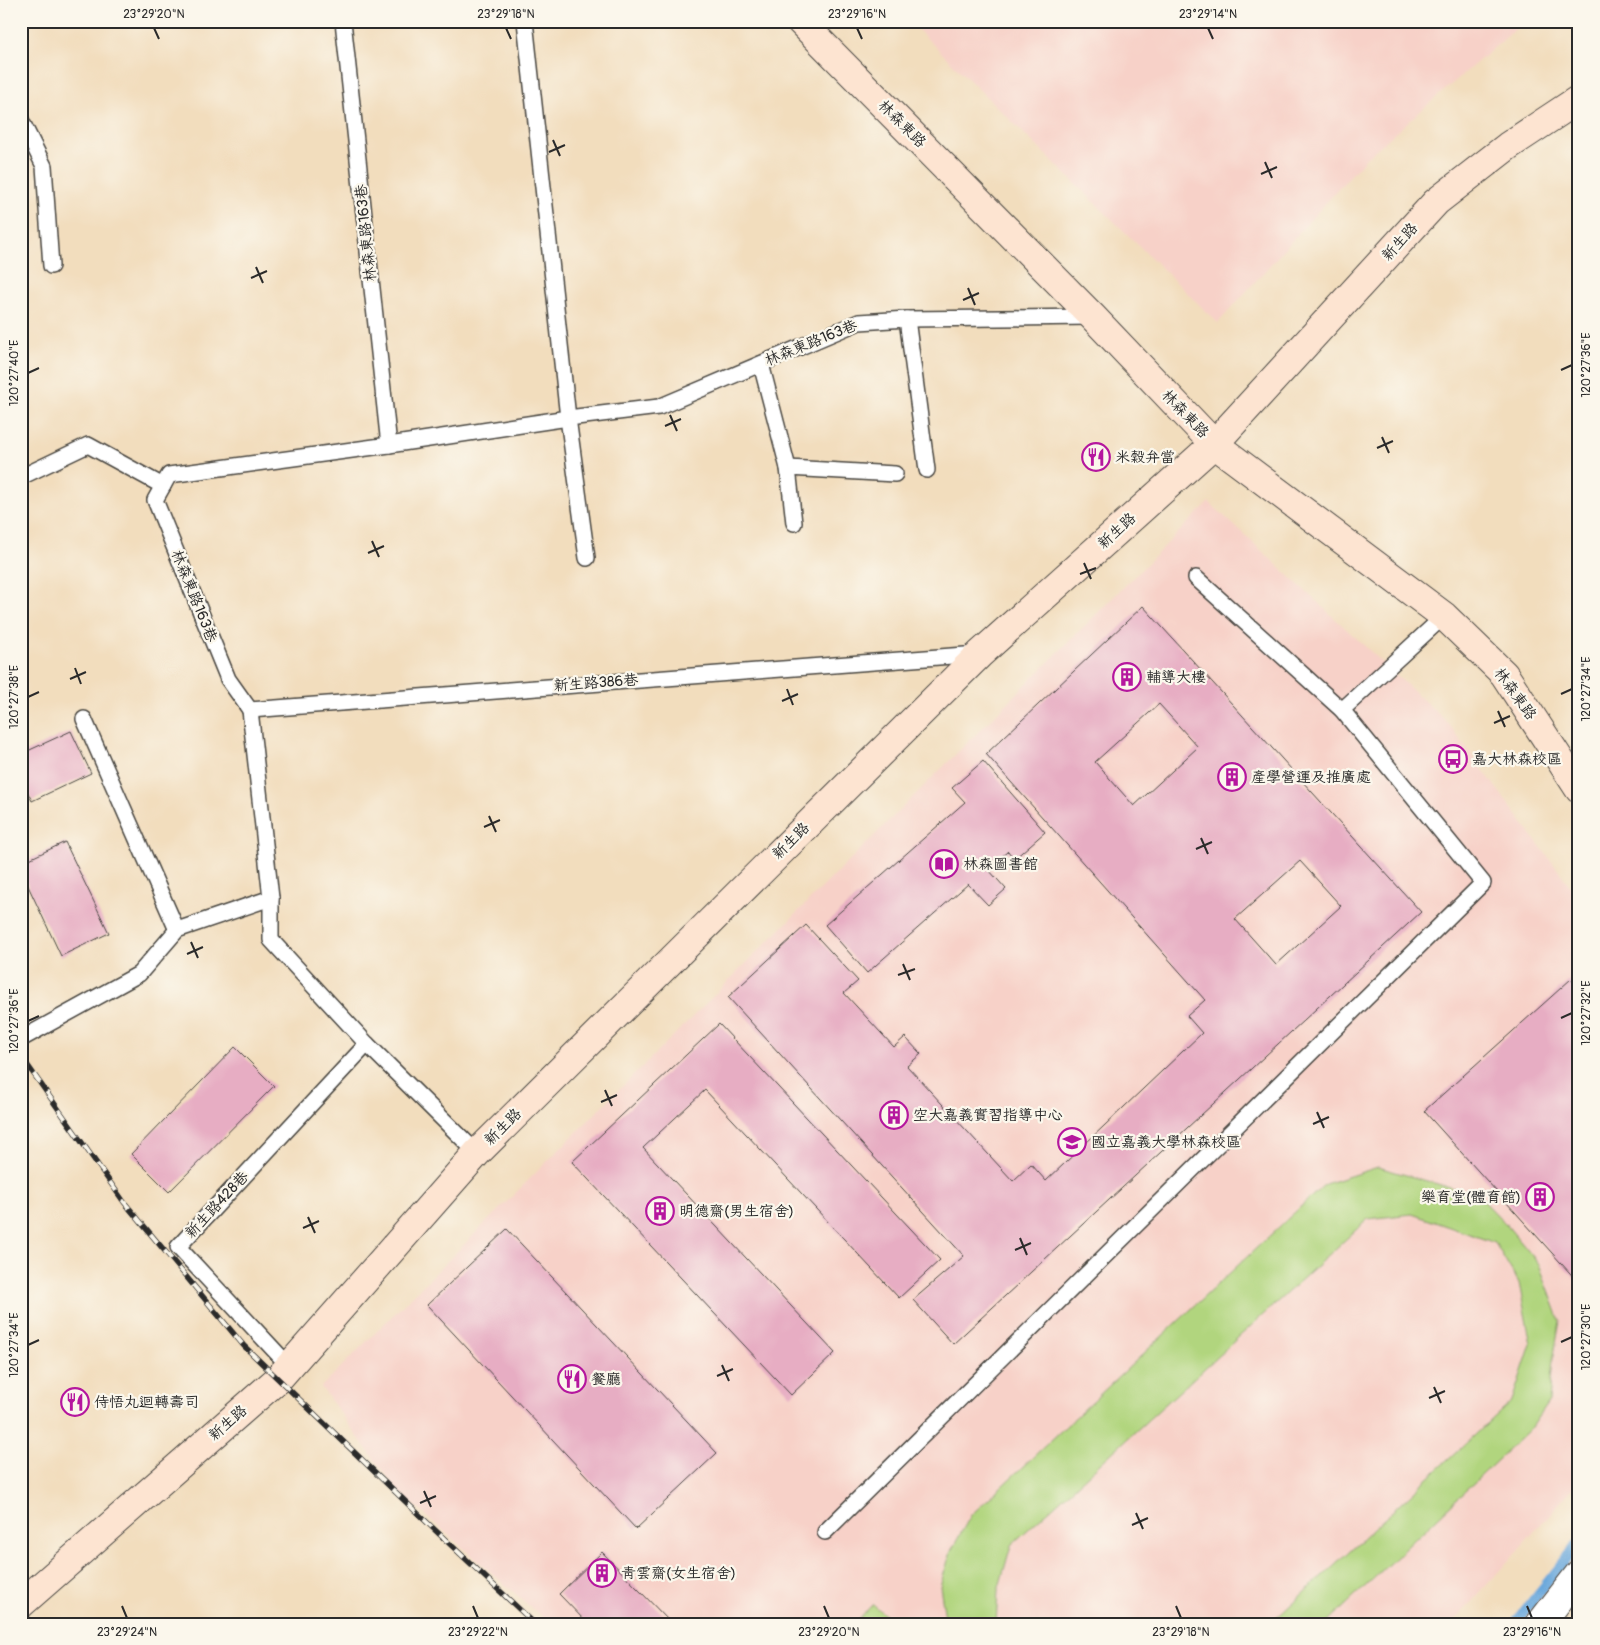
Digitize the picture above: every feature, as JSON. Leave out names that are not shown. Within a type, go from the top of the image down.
[{"type":"street","name":"林森東路","points":[[800,21],[1093,317],[1214,444],[1444,616],[1504,674],[1579,789]]},
{"type":"street","name":"新生路","points":[[21,1604],[278,1379],[477,1153],[980,654],[1214,444],[1436,202],[1508,146],[1579,100]]},
{"type":"street","points":[[1540,1624],[1579,1574]]},
{"type":"lane","name":"林森東路163巷","points":[[343,21],[389,445]]},
{"type":"lane","points":[[525,21],[568,418],[587,558]]},
{"type":"lane","points":[[21,120],[44,166],[51,266]]},
{"type":"lane","name":"林森東路163巷","points":[[250,710],[228,679],[155,500],[169,475],[568,418],[659,407],[859,322],[907,319],[1093,317]]},
{"type":"lane","points":[[907,319],[927,470]]},
{"type":"lane","points":[[761,364],[788,468],[794,523]]},
{"type":"lane","points":[[21,477],[88,445],[163,486]]},
{"type":"lane","points":[[788,468],[894,474]]},
{"type":"lane","points":[[825,1532],[1483,883],[1342,710],[1196,578]]},
{"type":"lane","points":[[1342,710],[1444,616]]},
{"type":"lane","name":"新生路386巷","points":[[250,710],[980,654]]},
{"type":"lane","points":[[250,710],[271,898],[271,940],[367,1044],[477,1153]]},
{"type":"lane","points":[[84,719],[178,930]]},
{"type":"lane","points":[[21,1039],[139,974],[178,930],[271,898]]},
{"type":"lane","name":"新生路428巷","points":[[289,1366],[178,1247],[367,1044]]},
{"type":"shaded area","points":[[909,21],[1525,21],[1367,157],[1218,323]]},
{"type":"shaded area","name":"國立嘉義大學林森校區","points":[[1209,502],[1447,722],[1579,898],[1579,1481],[1452,1624],[550,1624],[397,1490],[321,1387]]},
{"type":"green space","points":[[1378,1167],[1476,1193],[1505,1223],[1539,1264],[1560,1321],[1553,1360],[1549,1401],[1529,1430],[1326,1624],[1270,1624],[1512,1401],[1531,1344],[1519,1283],[1495,1243],[1412,1214],[1368,1219],[1011,1545],[998,1591],[996,1624],[946,1624],[940,1586],[951,1551],[971,1515],[1325,1184]]},
{"type":"green space","points":[[873,1604],[895,1624],[854,1624]]},
{"type":"building","points":[[1143,606],[1421,912],[953,1344],[913,1300],[964,1256],[728,997],[806,925],[858,981],[844,993],[894,1047],[905,1037],[921,1054],[907,1066],[1013,1181],[1031,1164],[1046,1181],[1202,1033],[1187,1016],[1205,1000],[986,754]],"holes":[[[1159,704],[1198,747],[1134,806],[1095,762]],[[1300,861],[1341,906],[1276,965],[1235,919]]]},
{"type":"building","points":[[71,731],[91,773],[32,801],[21,779],[21,754]]},
{"type":"building","name":"林森圖書館","points":[[983,761],[1045,832],[1014,859],[1008,851],[988,869],[1006,889],[988,905],[968,884],[867,973],[825,925],[965,802],[952,788]]},
{"type":"building","points":[[65,842],[109,933],[61,956],[21,871],[21,863]]},
{"type":"building","name":"樂育堂(體育館)","points":[[1571,979],[1579,988],[1579,1283],[1424,1111]]},
{"type":"building","name":"明德齋(男生宿舍)","points":[[719,1024],[940,1260],[899,1298],[705,1090],[643,1148],[835,1353],[791,1395],[572,1162]]},
{"type":"building","points":[[235,1047],[274,1086],[169,1192],[131,1154]]},
{"type":"building","name":"餐廳","points":[[507,1229],[717,1453],[636,1529],[427,1305]]},
{"type":"building","name":"青雲齋(女生宿舍)","points":[[602,1552],[672,1624],[588,1624],[559,1594]]},
{"type":"waterway","points":[[1514,1624],[1579,1543]]},
{"type":"railway","points":[[21,1056],[124,1202],[244,1346],[535,1624]]},
{"type":"place","name":"米穀弁當","points":[[1096,457]]},
{"type":"place","name":"輔導大樓","points":[[1127,677]]},
{"type":"place","name":"嘉大林森校區","points":[[1453,759]]},
{"type":"place","name":"產學營運及推廣處","points":[[1232,777]]},
{"type":"place","name":"林森圖書館","points":[[944,864]]},
{"type":"place","name":"空大嘉義實習指導中心","points":[[894,1115]]},
{"type":"place","name":"國立嘉義大學林森校區","points":[[1072,1142]]},
{"type":"place","name":"樂育堂(體育館)","points":[[1540,1197]]},
{"type":"place","name":"明德齋(男生宿舍)","points":[[660,1211]]},
{"type":"place","name":"餐廳","points":[[572,1379]]},
{"type":"place","name":"侍悟丸迴轉壽司","points":[[75,1402]]},
{"type":"place","name":"青雲齋(女生宿舍)","points":[[602,1573]]}]
